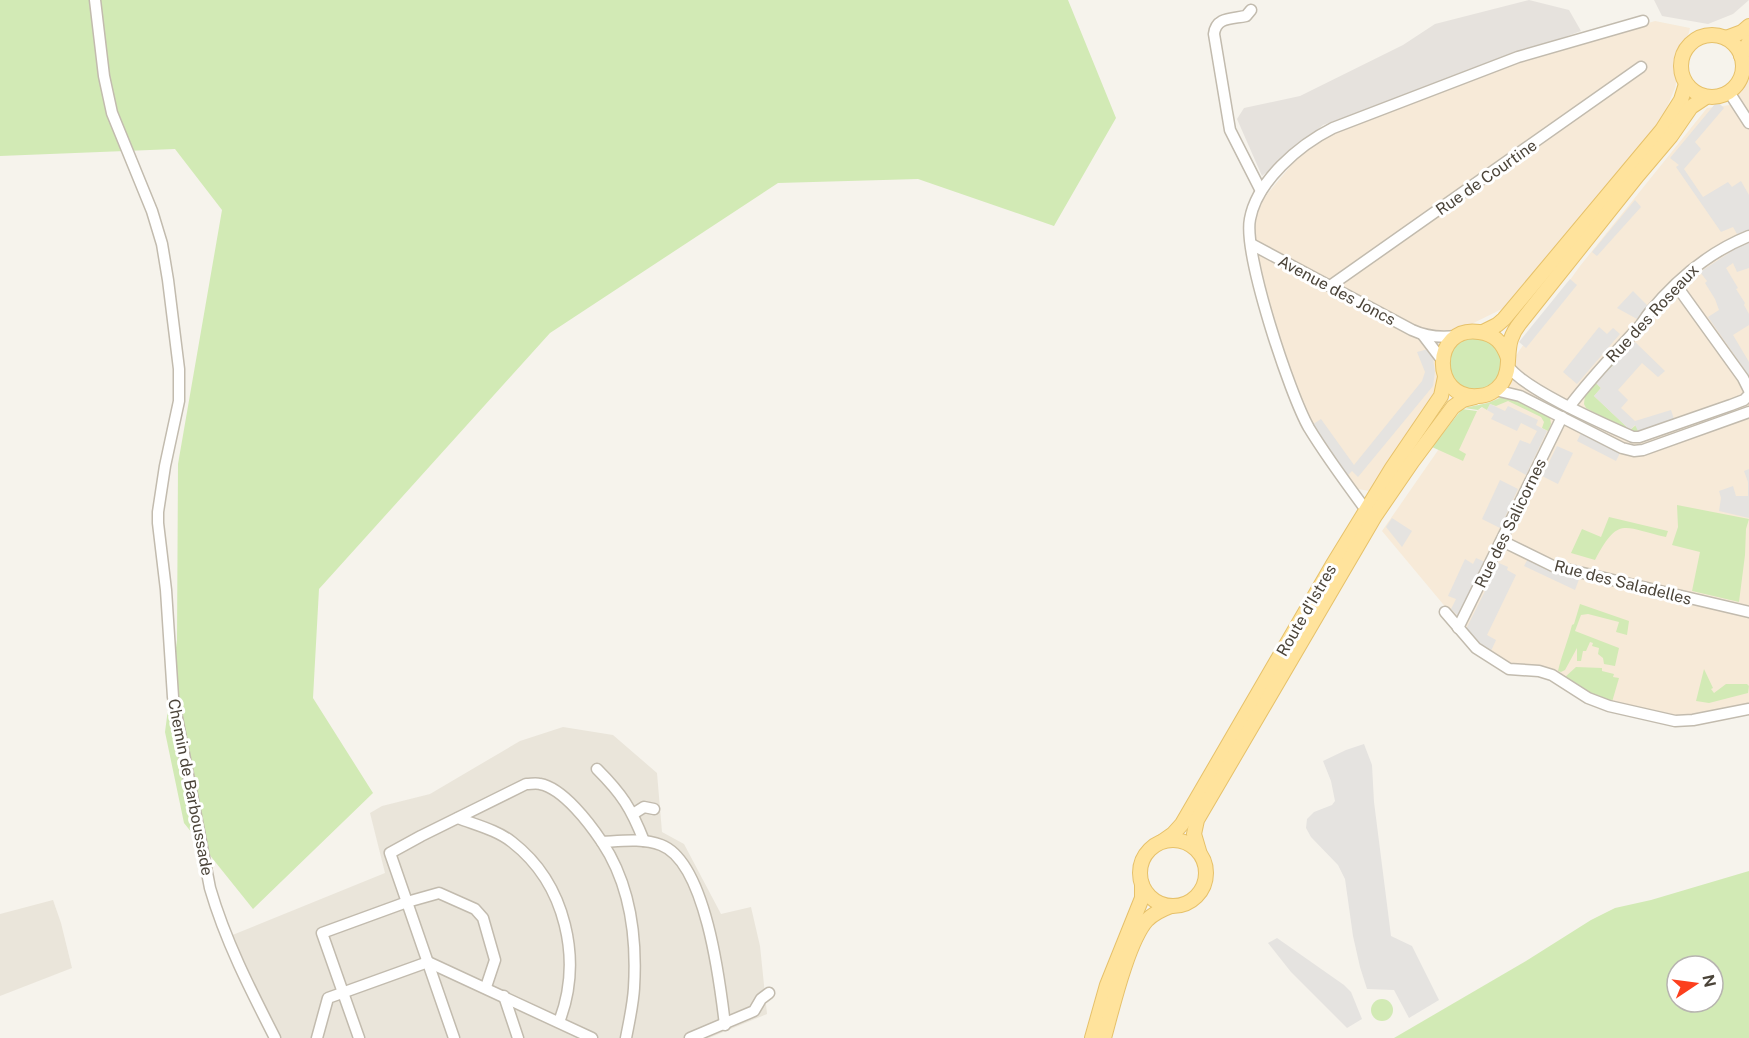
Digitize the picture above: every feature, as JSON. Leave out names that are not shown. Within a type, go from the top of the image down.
[{"type":"main road","points":[[1726,38],[1738,49],[1741,56],[1743,64],[1740,80],[1729,92],[1714,97],[1698,94],[1686,84],[1681,68],[1684,52],[1702,37],[1710,35],[1726,38],[1742,32],[1749,26]]},
{"type":"main road","points":[[1741,56],[1749,42]]},
{"type":"main road","points":[[1483,332],[1504,319],[1662,130],[1681,100],[1686,84]]},
{"type":"main road","points":[[1508,362],[1499,340],[1483,332],[1464,332],[1456,336],[1447,347],[1442,360],[1445,377],[1449,384],[1460,393],[1475,397],[1495,390],[1502,383],[1508,362],[1510,340],[1520,323],[1671,136],[1691,107],[1706,97]]},
{"type":"main road","name":"Route d'Istres","points":[[1162,841],[1182,824],[1365,510],[1441,396],[1445,377]]},
{"type":"main road","name":"Route d'Istres","points":[[1199,851],[1194,834],[1197,820],[1375,516],[1454,407],[1463,400],[1475,397]]},
{"type":"main road","points":[[1092,1038],[1107,985],[1142,898],[1141,864],[1153,846],[1162,841],[1176,839],[1188,843],[1199,851],[1207,869],[1202,891],[1183,905],[1160,910],[1147,920],[1137,936],[1104,1038]]},
{"type":"main road","points":[[1142,885],[1154,900],[1171,906]]},
{"type":"street","name":"Chemin de Barboussade","points":[[95,0],[104,76],[112,113],[152,211],[162,244],[179,369],[179,401],[158,512],[174,706],[210,888],[228,942],[275,1038]]},
{"type":"street","points":[[1251,10],[1246,16],[1221,20],[1215,26],[1214,34],[1230,130],[1261,191]]},
{"type":"street","points":[[1365,510],[1308,426],[1286,372],[1259,285],[1251,244],[1249,220],[1261,191],[1292,154],[1317,136],[1333,128],[1518,57],[1643,21]]},
{"type":"street","name":"Rue de Courtine","points":[[1330,286],[1641,67]]},
{"type":"street","points":[[1729,92],[1749,123]]},
{"type":"street","name":"Rue des Roseaux","points":[[1569,407],[1593,375],[1676,285],[1702,261],[1733,242],[1749,236]]},
{"type":"street","name":"Avenue des Joncs","points":[[1251,244],[1423,335],[1438,338],[1456,336]]},
{"type":"street","points":[[1495,390],[1520,396],[1622,448],[1634,451],[1643,450],[1749,412],[1745,409],[1747,395],[1743,378],[1676,285]]},
{"type":"street","name":"Avenue des Joncs","points":[[1423,335],[1442,360]]},
{"type":"street","points":[[1508,362],[1514,375],[1569,407],[1633,437],[1639,437],[1747,395]]},
{"type":"street","name":"Rue des Salicornes","points":[[1458,628],[1562,417]]},
{"type":"street","name":"Rue des Saladelles","points":[[1502,541],[1553,566],[1749,612]]},
{"type":"street","points":[[1445,612],[1476,648],[1509,669],[1539,671],[1552,675],[1588,698],[1609,705],[1675,721],[1693,720],[1749,709]]},
{"type":"street","points":[[597,770],[618,789],[633,814],[644,841]]},
{"type":"street","points":[[454,1038],[390,853],[526,784],[539,783],[551,787],[566,799],[602,842],[614,860],[628,901],[635,950],[634,990],[626,1038]]},
{"type":"street","points":[[633,814],[644,807],[654,809]]},
{"type":"street","points":[[458,818],[490,830],[512,842],[534,863],[550,884],[568,933],[570,955],[566,1003],[559,1022]]},
{"type":"street","points":[[602,842],[644,841],[661,844],[671,850],[680,860],[691,879],[708,925],[716,961],[725,1025]]},
{"type":"street","points":[[359,1038],[322,933],[407,902],[439,893],[475,909],[483,918],[495,960],[486,987]]},
{"type":"street","points":[[317,1038],[328,998],[428,962],[592,1038]]},
{"type":"street","points":[[690,1038],[754,1011],[761,999],[769,993]]},
{"type":"street","points":[[504,996],[518,1038]]},
{"type":"shaded area","points":[[1529,0],[1569,10],[1581,31],[1323,125],[1262,176],[1237,119],[1244,108],[1300,96],[1403,45],[1435,24]]},
{"type":"shaded area","points":[[1654,0],[1749,0],[1733,14],[1708,24],[1662,16]]},
{"type":"shaded area","points":[[1655,21],[1690,28],[1675,88],[1665,112],[1653,131],[1502,309],[1443,338],[1436,394],[1369,491],[1353,488],[1310,425],[1266,303],[1254,245],[1254,220],[1264,198],[1298,157],[1320,140],[1348,126],[1520,61]]},
{"type":"shaded area","points":[[1749,75],[1749,705],[1674,716],[1605,701],[1560,674],[1548,669],[1517,668],[1478,646],[1382,531],[1459,420],[1482,408],[1519,351],[1580,266],[1707,108],[1730,105]]},
{"type":"shaded area","points":[[1715,104],[1720,104],[1724,108],[1695,142],[1701,149],[1684,169],[1703,197],[1728,182],[1732,187],[1741,181],[1749,195],[1749,230],[1737,234],[1733,227],[1721,232],[1676,167],[1679,165],[1670,158]]},
{"type":"shaded area","points":[[1635,200],[1641,207],[1597,256],[1592,252]]},
{"type":"shaded area","points":[[1749,243],[1749,268],[1737,272],[1733,263],[1726,268],[1749,314],[1749,325],[1733,335],[1749,362],[1749,376],[1708,317],[1719,310],[1705,283],[1707,281],[1700,272],[1738,247]]},
{"type":"shaded area","points":[[1570,279],[1577,285],[1526,348],[1519,342]]},
{"type":"shaded area","points":[[1633,291],[1648,306],[1637,319],[1617,308]]},
{"type":"shaded area","points":[[1599,327],[1607,334],[1613,328],[1620,334],[1577,384],[1563,372]]},
{"type":"shaded area","points":[[1635,342],[1665,371],[1658,377],[1642,363],[1618,390],[1628,400],[1621,408],[1635,421],[1671,410],[1674,419],[1638,431],[1635,425],[1630,430],[1594,396],[1601,388],[1596,383]]},
{"type":"shaded area","points":[[1428,349],[1433,359],[1435,372],[1433,386],[1358,477],[1352,471],[1346,477],[1312,425],[1321,419],[1354,465],[1422,381],[1425,372],[1417,352]]},
{"type":"shaded area","points":[[1490,404],[1505,411],[1508,406],[1538,420],[1536,425],[1547,431],[1526,475],[1508,465],[1520,440],[1530,444],[1537,431],[1521,423],[1517,431],[1491,419],[1494,414],[1487,410]]},
{"type":"shaded area","points":[[1581,433],[1620,453],[1616,461],[1577,441]]},
{"type":"shaded area","points":[[1557,446],[1573,453],[1558,484],[1542,476]]},
{"type":"shaded area","points":[[1749,469],[1749,518],[1719,511],[1721,498],[1719,491],[1733,486],[1736,496],[1748,496],[1748,482],[1744,471]]},
{"type":"shaded area","points":[[1500,480],[1518,489],[1500,528],[1482,519]]},
{"type":"shaded area","points":[[1392,518],[1412,531],[1402,547],[1386,527]]},
{"type":"shaded area","points":[[1530,555],[1581,574],[1575,590],[1524,566]]},
{"type":"shaded area","points":[[1476,558],[1485,562],[1459,617],[1451,609],[1456,599],[1448,596],[1465,559],[1473,564]]},
{"type":"shaded area","points":[[1499,563],[1508,567],[1507,570],[1516,575],[1487,635],[1496,640],[1491,651],[1466,629]]},
{"type":"shaded area","points":[[563,727],[613,735],[657,773],[662,832],[684,844],[721,914],[751,907],[760,946],[767,1014],[709,1038],[275,1038],[230,936],[385,873],[370,813],[382,806],[430,794],[520,741]]},
{"type":"shaded area","points":[[1364,744],[1372,765],[1374,802],[1391,936],[1412,946],[1439,1000],[1409,1018],[1394,990],[1367,989],[1353,936],[1345,879],[1338,865],[1311,837],[1306,828],[1307,819],[1314,812],[1332,805],[1335,801],[1331,781],[1323,761]]},
{"type":"shaded area","points":[[53,900],[72,968],[0,996],[0,914]]},
{"type":"shaded area","points":[[1277,938],[1344,985],[1351,992],[1362,1019],[1347,1028],[1291,972],[1268,943]]},
{"type":"green space","points":[[0,0],[1068,0],[1116,118],[1054,226],[918,179],[778,183],[550,333],[319,589],[313,698],[373,793],[253,909],[184,823],[165,732],[177,640],[178,464],[222,210],[175,149],[0,156]]},
{"type":"green space","points":[[1478,336],[1495,344],[1503,358],[1499,379],[1481,392],[1460,387],[1450,369],[1449,361],[1453,349],[1467,339]]},
{"type":"green space","points":[[1621,350],[1626,352],[1596,383],[1601,388],[1594,396],[1630,430],[1636,425],[1639,432],[1629,432],[1586,408],[1584,404],[1585,395]]},
{"type":"green space","points":[[1515,397],[1550,417],[1551,424],[1548,431],[1542,428],[1544,422],[1541,417],[1508,401],[1496,406],[1490,404],[1487,410],[1482,407],[1478,410],[1464,408],[1500,398]]},
{"type":"green space","points":[[1462,409],[1477,411],[1459,450],[1466,454],[1463,461],[1432,447]]},
{"type":"green space","points":[[1677,505],[1749,519],[1739,602],[1692,591],[1700,552],[1672,545],[1678,527]]},
{"type":"green space","points":[[1609,517],[1668,531],[1666,537],[1623,528],[1610,536],[1595,560],[1571,553],[1582,529],[1601,537]]},
{"type":"green space","points":[[1580,604],[1629,621],[1627,635],[1616,632],[1619,622],[1588,614],[1581,615],[1575,631],[1619,648],[1615,666],[1604,664],[1603,658],[1598,654],[1599,648],[1592,646],[1593,643],[1590,642],[1586,651],[1583,651],[1581,661],[1577,661],[1577,648],[1565,670],[1558,671]]},
{"type":"green space","points":[[1576,667],[1602,668],[1602,671],[1619,678],[1612,702],[1590,694],[1564,678]]},
{"type":"green space","points":[[1704,669],[1714,693],[1726,684],[1747,684],[1748,693],[1709,703],[1696,701]]},
{"type":"green space","points":[[1749,871],[1749,1038],[1394,1038],[1591,920],[1615,908],[1651,900]]},
{"type":"green space","points":[[1382,999],[1390,1002],[1393,1010],[1390,1018],[1382,1021],[1374,1018],[1371,1010],[1374,1002]]}]
